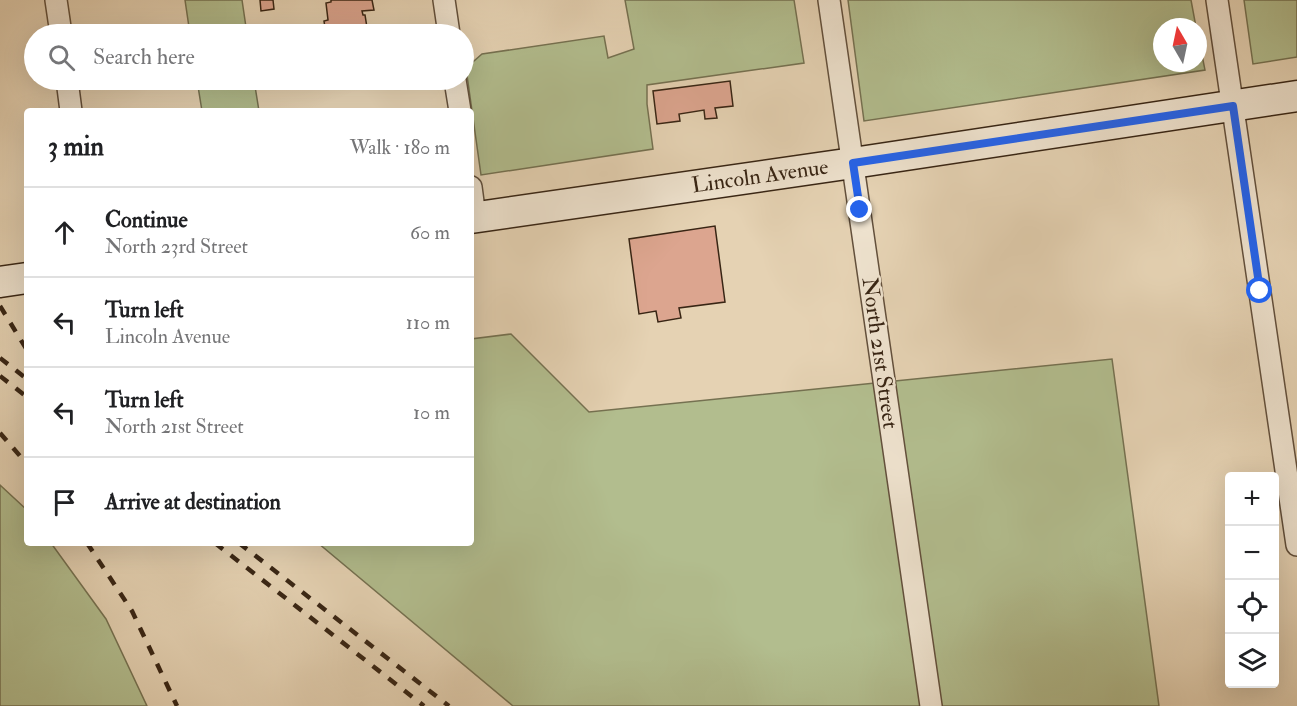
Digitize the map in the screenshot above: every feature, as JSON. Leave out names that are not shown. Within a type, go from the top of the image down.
[{"type":"street","points":[[56,0],[60,24]]},
{"type":"street","points":[[444,0],[448,24]]},
{"type":"street","name":"North 21st Street","points":[[829,0],[931,706]]},
{"type":"street","points":[[1217,0],[1297,545]]},
{"type":"street","points":[[68,90],[71,108]]},
{"type":"street","points":[[457,90],[460,108]]},
{"type":"street","name":"Lincoln Avenue","points":[[474,217],[1297,96]]},
{"type":"street","points":[[0,282],[24,278]]},
{"type":"green space","points":[[185,0],[242,0],[246,24],[189,24]]},
{"type":"green space","points":[[625,0],[794,0],[804,63],[647,85],[653,149],[481,175],[474,108],[472,108],[469,90],[474,90],[474,61],[482,54],[604,36],[608,58],[634,49]]},
{"type":"green space","points":[[848,0],[1191,0],[1194,18],[1153,18],[1153,72],[1192,72],[864,121]]},
{"type":"green space","points":[[1244,0],[1297,0],[1297,57],[1253,64]]},
{"type":"green space","points":[[199,90],[256,90],[259,108],[202,108]]},
{"type":"green space","points":[[511,334],[589,412],[1112,359],[1159,706],[513,706],[322,546],[474,546],[474,339]]},
{"type":"green space","points":[[0,485],[24,507],[24,546],[53,546],[106,619],[147,706],[0,706]]},
{"type":"building","points":[[260,0],[273,0],[274,9],[261,11]]},
{"type":"building","points":[[331,0],[372,0],[374,10],[362,11],[366,24],[324,24],[324,21],[328,20],[326,3]]},
{"type":"building","points":[[730,81],[733,106],[715,108],[717,118],[705,119],[704,110],[679,114],[680,121],[657,124],[653,91]]},
{"type":"building","points":[[715,226],[725,302],[679,308],[681,318],[658,322],[656,311],[639,314],[629,239]]},
{"type":"railway","points":[[0,306],[24,345]]},
{"type":"railway","points":[[0,358],[24,377]]},
{"type":"railway","points":[[0,376],[24,395]]},
{"type":"railway","points":[[0,433],[24,461]]},
{"type":"railway","points":[[89,546],[132,611],[177,706]]},
{"type":"railway","points":[[219,546],[424,706]]},
{"type":"railway","points":[[243,546],[449,706]]},
{"type":"route","points":[[860,210],[853,163],[1233,106],[1260,291]]}]
